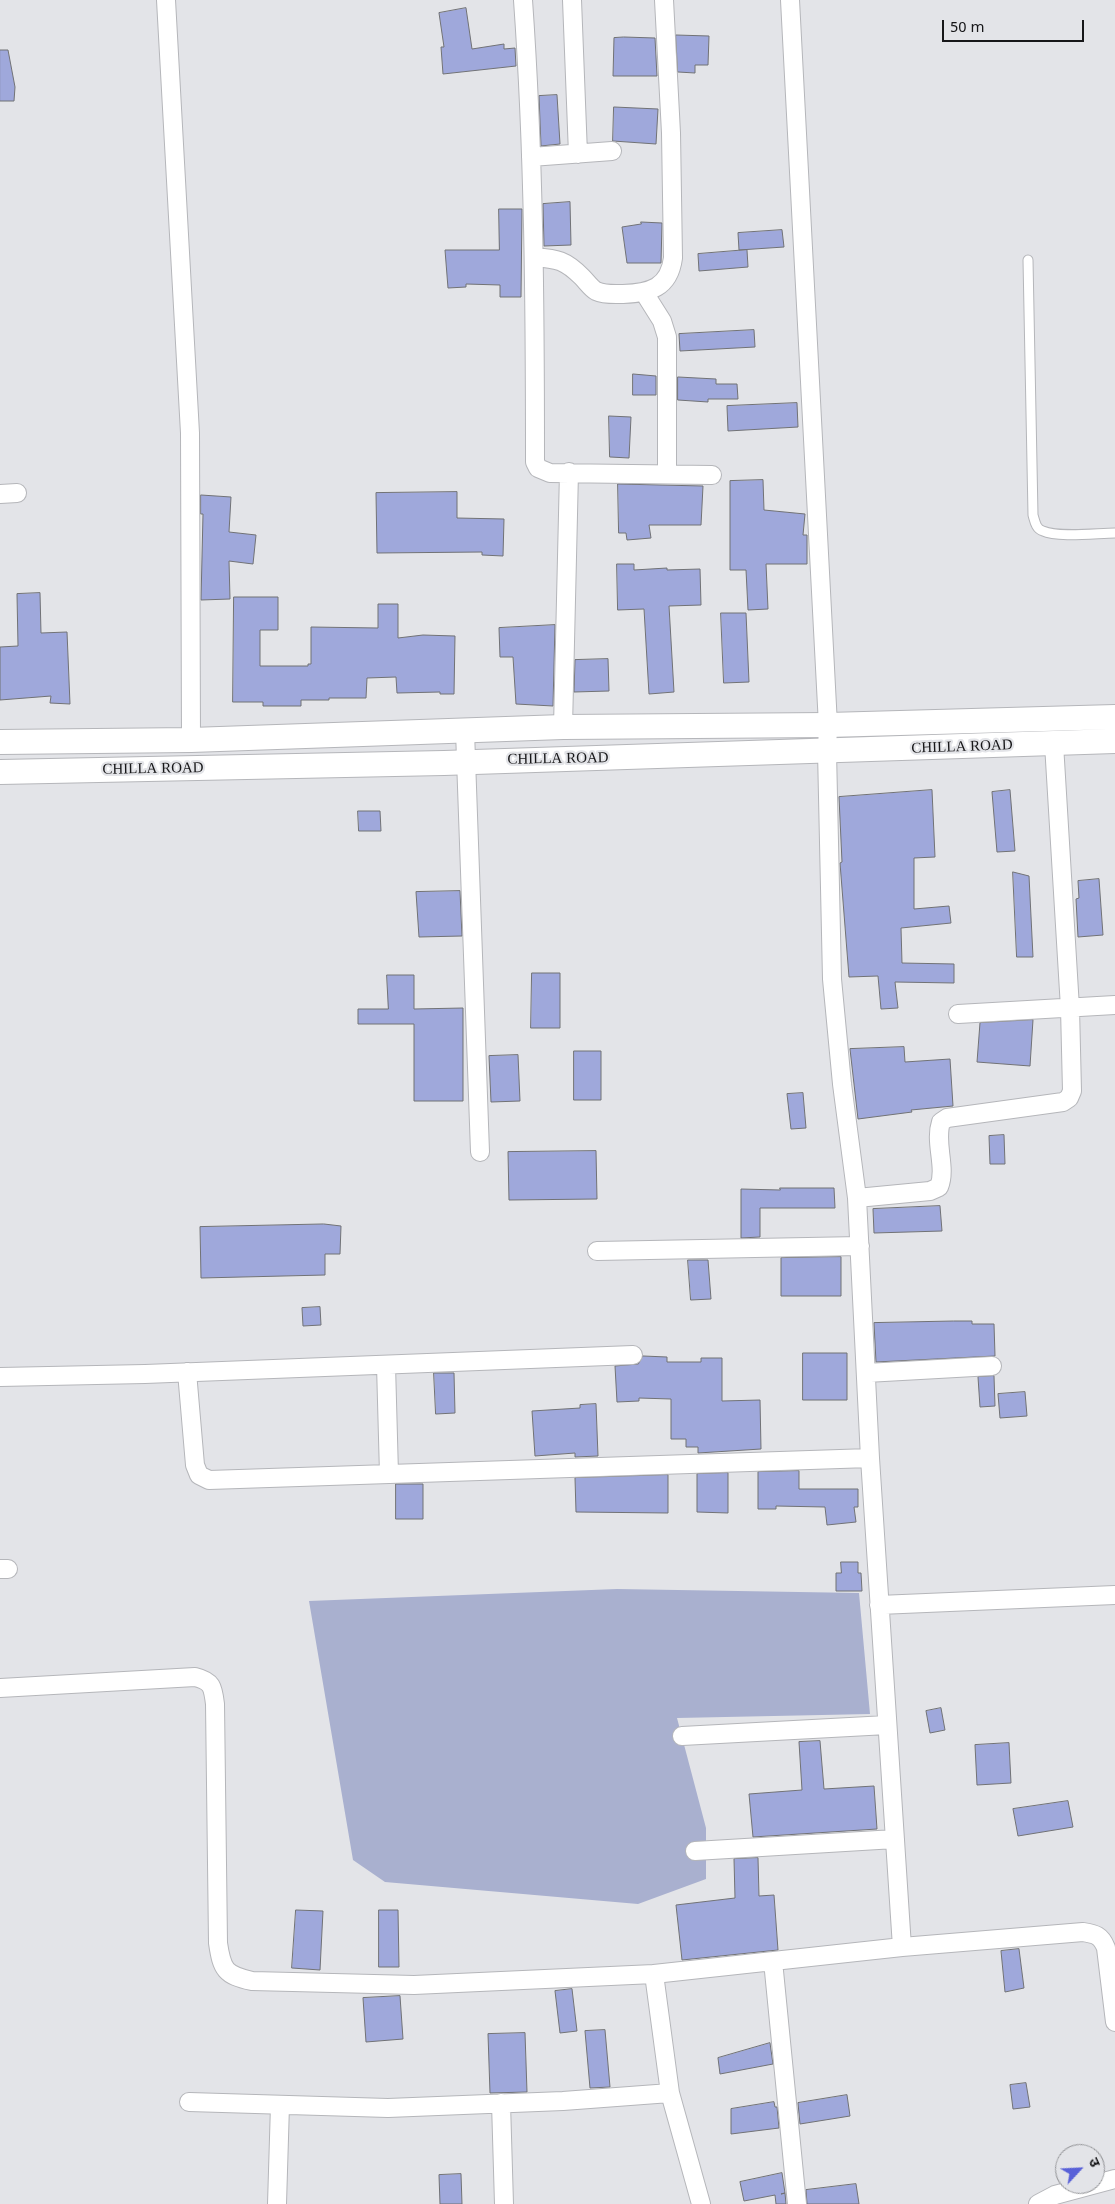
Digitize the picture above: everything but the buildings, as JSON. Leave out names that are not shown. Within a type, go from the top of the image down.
[{"type":"main road","name":"CHILLA ROAD","points":[[0,742],[191,740],[563,727],[828,726],[1115,717]]},
{"type":"main road","name":"CHILLA ROAD","points":[[0,772],[827,751],[1115,741]]},
{"type":"street","points":[[166,0],[190,433],[191,740]]},
{"type":"street","points":[[523,0],[532,157],[535,462],[538,468],[544,472],[712,475]]},
{"type":"street","points":[[572,0],[578,154]]},
{"type":"street","points":[[534,257],[559,259],[572,268],[594,290],[605,294],[645,294],[663,283],[671,272],[673,258],[672,133],[664,0]]},
{"type":"street","points":[[790,0],[828,726],[832,979],[842,1084],[857,1198],[870,1458],[902,1947]]},
{"type":"street","points":[[532,157],[612,151]]},
{"type":"street","points":[[645,294],[662,321],[667,336],[667,474]]},
{"type":"street","points":[[563,727],[568,472]]},
{"type":"street","points":[[465,730],[480,1152]]},
{"type":"street","points":[[857,1198],[930,1191],[939,1187],[942,1179],[938,1131],[940,1122],[947,1118],[1062,1102],[1069,1098],[1072,1091],[1070,1008],[1054,744]]},
{"type":"street","points":[[958,1014],[1115,1005]]},
{"type":"street","points":[[597,1251],[860,1246]]},
{"type":"street","points":[[0,1377],[633,1355]]},
{"type":"street","points":[[386,1365],[389,1474]]},
{"type":"street","points":[[866,1373],[992,1366]]},
{"type":"street","points":[[187,1372],[195,1465],[199,1475],[209,1480],[870,1458]]},
{"type":"street","points":[[879,1604],[1115,1595]]},
{"type":"street","points":[[0,1688],[195,1676],[206,1680],[213,1688],[215,1704],[218,1943],[221,1960],[226,1971],[237,1978],[252,1981],[414,1985],[654,1974],[902,1947],[1083,1932],[1095,1934],[1102,1938],[1106,1948],[1112,1978],[1115,2022]]},
{"type":"street","points":[[682,1736],[887,1726]]},
{"type":"street","points":[[695,1852],[895,1839]]},
{"type":"street","points":[[773,1961],[797,2204]]},
{"type":"street","points":[[654,1974],[670,2093],[702,2204]]},
{"type":"street","points":[[189,2102],[388,2108],[670,2093]]},
{"type":"street","points":[[501,2103],[504,2204]]},
{"type":"street","points":[[277,2204],[280,2105]]},
{"type":"street","points":[[1038,2204],[1055,2195],[1115,2179]]},
{"type":"lane","points":[[1028,260],[1033,515],[1036,526],[1042,531],[1056,534],[1115,532]]},
{"type":"shaded area","points":[[617,1589],[859,1593],[870,1714],[677,1718],[706,1828],[706,1879],[638,1904],[385,1882],[353,1860],[309,1601]]}]
